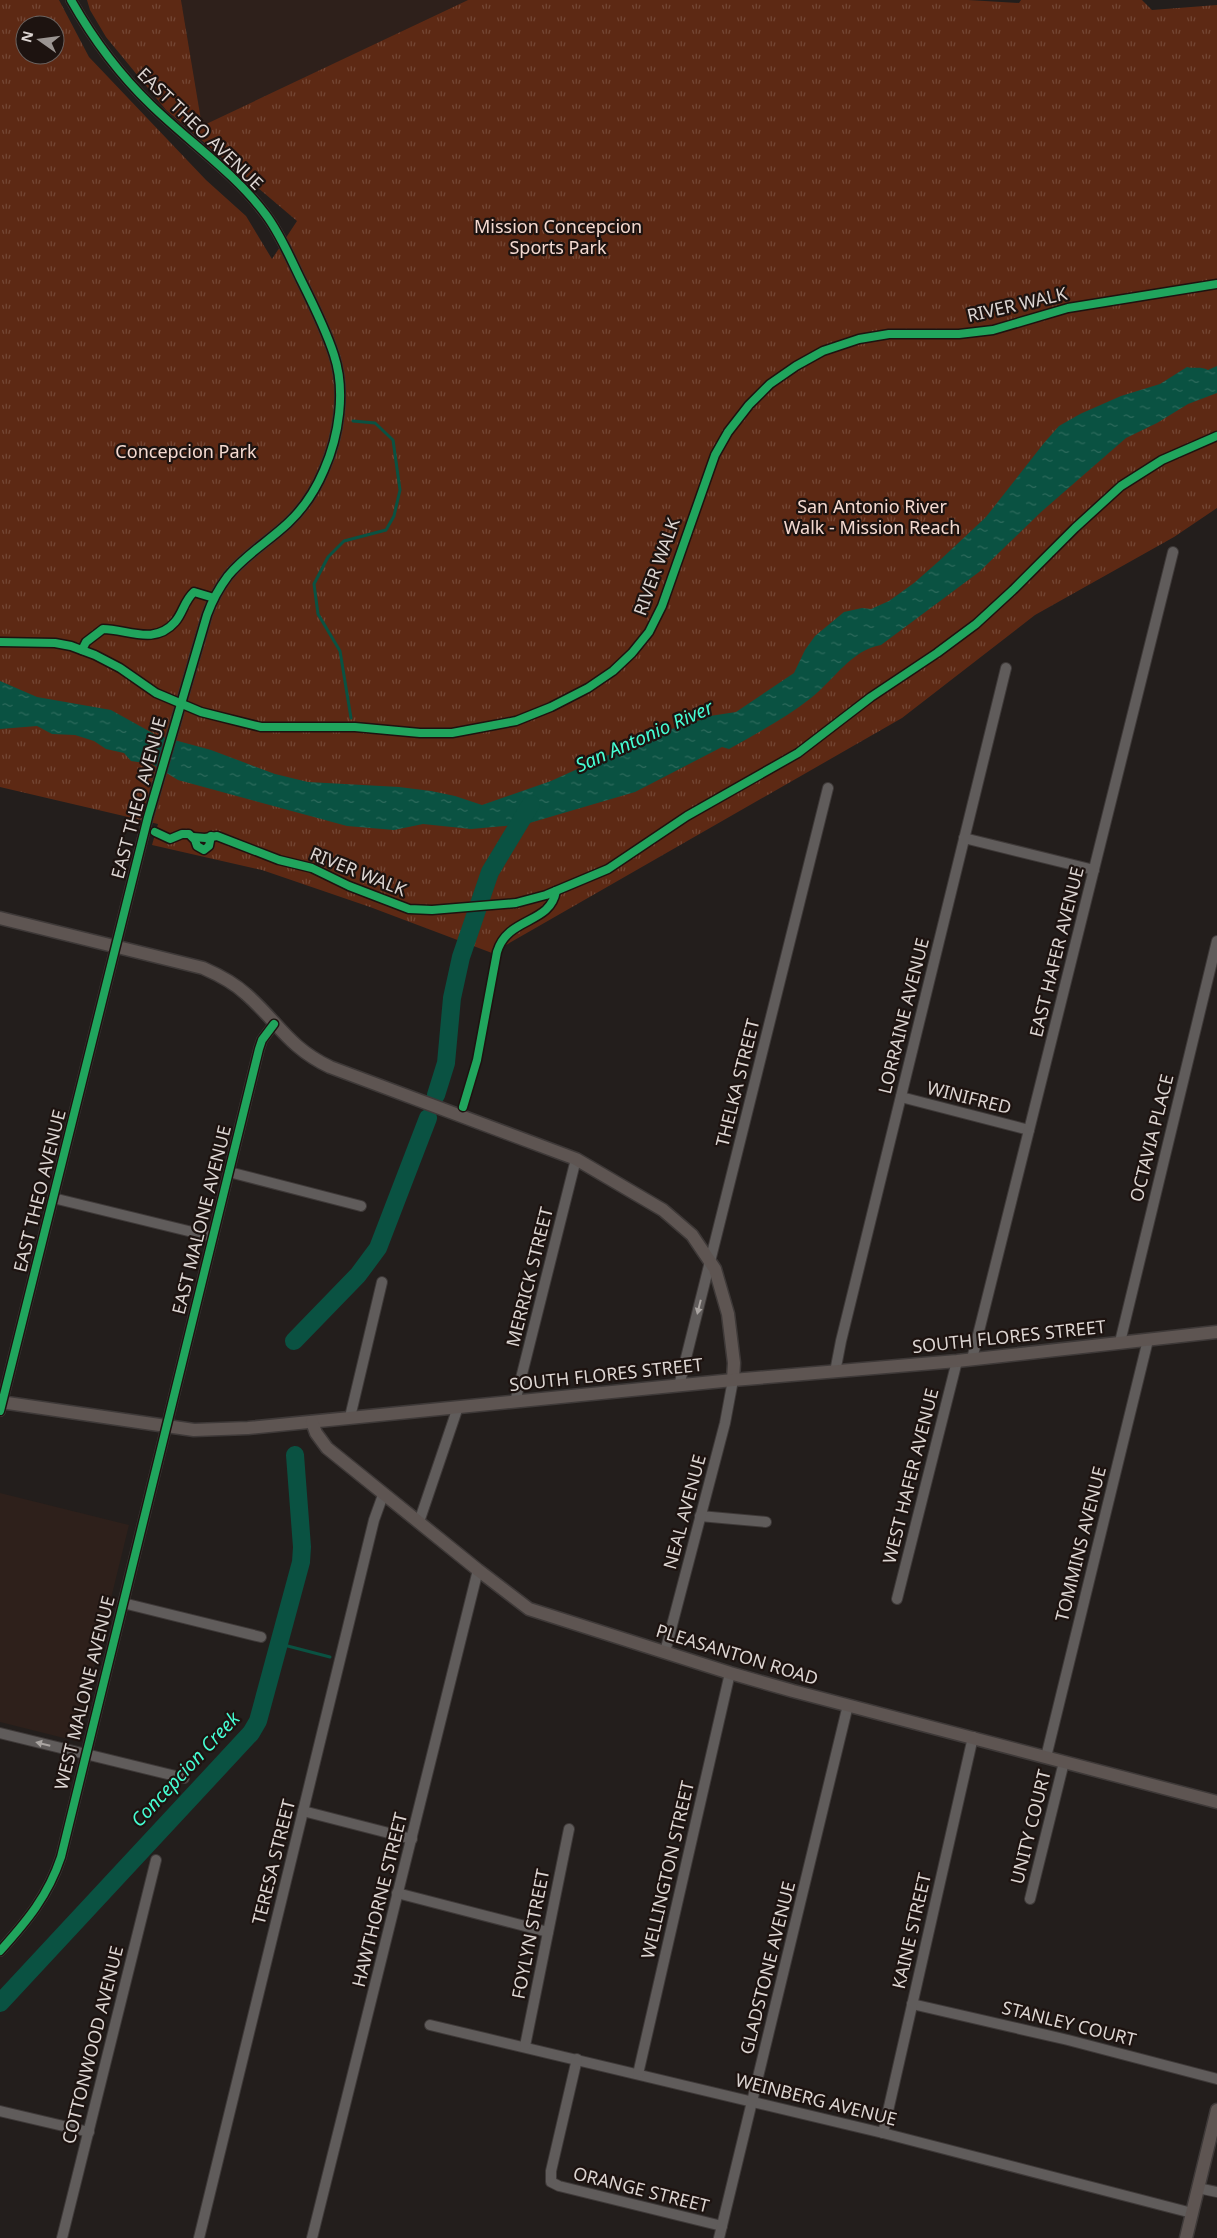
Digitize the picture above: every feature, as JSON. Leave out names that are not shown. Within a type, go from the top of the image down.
[{"type":"main road","points":[[0,918],[203,968],[222,977],[247,995],[300,1049],[330,1067],[576,1159],[663,1210],[692,1235],[710,1260],[722,1287],[728,1314],[734,1363],[733,1380]]},
{"type":"main road","name":"SOUTH FLORES STREET","points":[[1,1405],[194,1430],[232,1429],[733,1380],[957,1361],[1217,1332]]},
{"type":"main road","name":"PLEASANTON ROAD","points":[[312,1422],[316,1433],[327,1448],[478,1570],[530,1609],[730,1673],[1217,1802]]},
{"type":"main road","points":[[1186,2238],[1217,2110]]},
{"type":"street","name":"EAST THEO AVENUE","points":[[1,1405],[148,817],[207,616],[221,586],[242,562],[288,523],[300,509],[324,470],[333,445],[339,416],[339,387],[335,357],[325,329],[291,259],[267,216],[226,173],[152,106],[124,77],[100,46],[71,0]]},
{"type":"street","name":"EAST HAFER AVENUE","points":[[972,1359],[1172,552]]},
{"type":"street","name":"LORRAINE AVENUE","points":[[835,1372],[1006,668]]},
{"type":"street","name":"THELKA STREET","points":[[679,1386],[828,788]]},
{"type":"street","points":[[964,838],[1094,870]]},
{"type":"street","name":"OCTAVIA PLACE","points":[[1120,1342],[1217,941]]},
{"type":"street","name":"EAST MALONE AVENUE","points":[[167,1426],[259,1050],[262,1040],[274,1024]]},
{"type":"street","name":"WINIFRED","points":[[901,1097],[1029,1130]]},
{"type":"street","name":"MERRICK STREET","points":[[515,1402],[576,1159]]},
{"type":"street","points":[[229,1172],[361,1206]]},
{"type":"street","points":[[54,1198],[213,1237]]},
{"type":"street","points":[[350,1418],[382,1282]]},
{"type":"street","name":"TOMMINS AVENUE","points":[[1046,1757],[1148,1340]]},
{"type":"street","name":"WEST HAFER AVENUE","points":[[897,1599],[957,1361]]},
{"type":"street","name":"NEAL AVENUE","points":[[665,1652],[725,1423],[733,1380]]},
{"type":"street","points":[[419,1522],[458,1407]]},
{"type":"street","name":"WEST MALONE AVENUE","points":[[0,1951],[26,1922],[55,1876],[167,1426]]},
{"type":"street","name":"TERESA STREET","points":[[199,2238],[374,1520],[384,1494]]},
{"type":"street","points":[[700,1516],[766,1522]]},
{"type":"street","name":"HAWTHORNE STREET","points":[[312,2238],[478,1570]]},
{"type":"street","points":[[123,1603],[261,1637]]},
{"type":"street","name":"WELLINGTON STREET","points":[[638,2074],[730,1673]]},
{"type":"street","name":"GLADSTONE AVENUE","points":[[719,2238],[848,1705]]},
{"type":"street","points":[[0,1733],[184,1778]]},
{"type":"street","name":"KAINE STREET","points":[[884,2133],[973,1737]]},
{"type":"street","name":"UNITY COURT","points":[[1030,1899],[1064,1762]]},
{"type":"street","points":[[303,1811],[412,1839]]},
{"type":"street","name":"FOYLYN STREET","points":[[524,2046],[569,1829]]},
{"type":"street","name":"COTTONWOOD AVENUE","points":[[62,2238],[156,1860]]},
{"type":"street","points":[[397,1893],[548,1932]]},
{"type":"street","name":"STANLEY COURT","points":[[912,2004],[1068,2040],[1217,2079]]},
{"type":"street","name":"WEINBERG AVENUE","points":[[430,2025],[884,2133],[1192,2213]]},
{"type":"street","name":"ORANGE STREET","points":[[577,2059],[551,2171],[551,2182],[722,2226]]},
{"type":"street","points":[[0,2111],[88,2132]]},
{"type":"street","points":[[1198,2188],[1217,2192]]},
{"type":"shaded area","points":[[181,0],[468,0],[202,127]]},
{"type":"shaded area","points":[[0,1493],[129,1525],[76,1741],[0,1722]]},
{"type":"green space","points":[[0,0],[59,0],[89,57],[206,180],[246,216],[272,259],[297,221],[166,110],[106,37],[90,10],[87,0],[181,0],[202,126],[468,0],[968,0],[1019,3],[1021,0],[1142,0],[1152,10],[1217,5],[1217,508],[1174,537],[1035,615],[902,718],[492,953],[370,907],[262,870],[152,845],[158,824],[0,787]]},
{"type":"water","points":[[1217,366],[1217,393],[1188,404],[1157,423],[1126,438],[1041,512],[979,572],[881,645],[870,648],[852,659],[819,691],[792,712],[729,749],[722,747],[635,792],[526,824],[471,829],[423,824],[394,830],[347,826],[178,780],[152,764],[131,761],[124,753],[106,749],[94,741],[75,735],[52,734],[37,726],[0,729],[0,681],[37,697],[111,710],[156,735],[211,750],[275,774],[308,782],[399,787],[431,791],[455,796],[482,805],[551,781],[661,731],[685,726],[710,716],[736,712],[794,673],[805,650],[815,636],[844,612],[862,608],[871,609],[889,601],[914,583],[939,561],[986,517],[1059,426],[1080,414],[1121,396],[1160,384],[1187,367],[1208,370]]},
{"type":"waterway","points":[[351,718],[340,651],[318,614],[314,584],[328,557],[344,541],[386,530],[394,516],[400,490],[393,440],[375,423],[353,421]]},
{"type":"waterway","name":"Concepcion Creek","points":[[436,1095],[446,1063],[452,998],[461,957],[490,872],[531,804]]},
{"type":"waterway","name":"Concepcion Creek","points":[[294,1341],[358,1275],[378,1248],[428,1118]]},
{"type":"waterway","name":"Concepcion Creek","points":[[0,2003],[251,1733],[258,1721],[301,1562],[302,1547],[295,1455]]},
{"type":"waterway","points":[[280,1644],[330,1657]]},
{"type":"cycle path","points":[[0,1411],[148,817],[207,615],[216,595],[228,576],[242,561],[288,523],[304,505],[313,491],[324,470],[334,443],[340,398],[338,369],[327,336],[286,248],[266,215],[240,185],[166,119],[128,81],[88,28],[71,0]]},
{"type":"cycle path","name":"RIVER WALK","points":[[0,642],[55,643],[71,646],[95,655],[120,668],[156,693],[201,712],[261,727],[355,727],[420,733],[452,733],[516,721],[551,707],[588,688],[613,671],[632,653],[649,632],[662,606],[715,455],[728,432],[749,405],[770,384],[796,366],[823,351],[859,339],[889,334],[959,334],[993,330],[1068,308],[1217,284]]},
{"type":"cycle path","name":"RIVER WALK","points":[[193,837],[217,836],[279,860],[312,868],[349,886],[409,909],[432,910],[516,903],[546,895],[608,869],[687,816],[798,753],[871,697],[937,653],[976,624],[1121,486],[1162,460],[1217,436]]},
{"type":"cycle path","points":[[82,650],[86,642],[103,629],[149,635],[167,629],[178,618],[194,592],[214,598]]},
{"type":"cycle path","points":[[155,832],[170,839],[182,834],[189,834],[195,840],[197,846],[204,850],[209,846],[211,836]]},
{"type":"cycle path","points":[[463,1107],[477,1060],[497,952],[502,940],[510,932],[546,910],[552,902],[556,891]]},
{"type":"cycle path","points":[[0,1951],[36,1907],[50,1884],[61,1857],[259,1049],[262,1040],[274,1024]]},
{"type":"park label","name":"Mission Concepcion Sports Park","points":[[558,237]]},
{"type":"park label","name":"Concepcion Park","points":[[186,452]]},
{"type":"park label","name":"San Antonio River Walk - Mission Reach","points":[[872,517]]},
{"type":"water label","name":"San Antonio River","points":[[644,736]]}]
